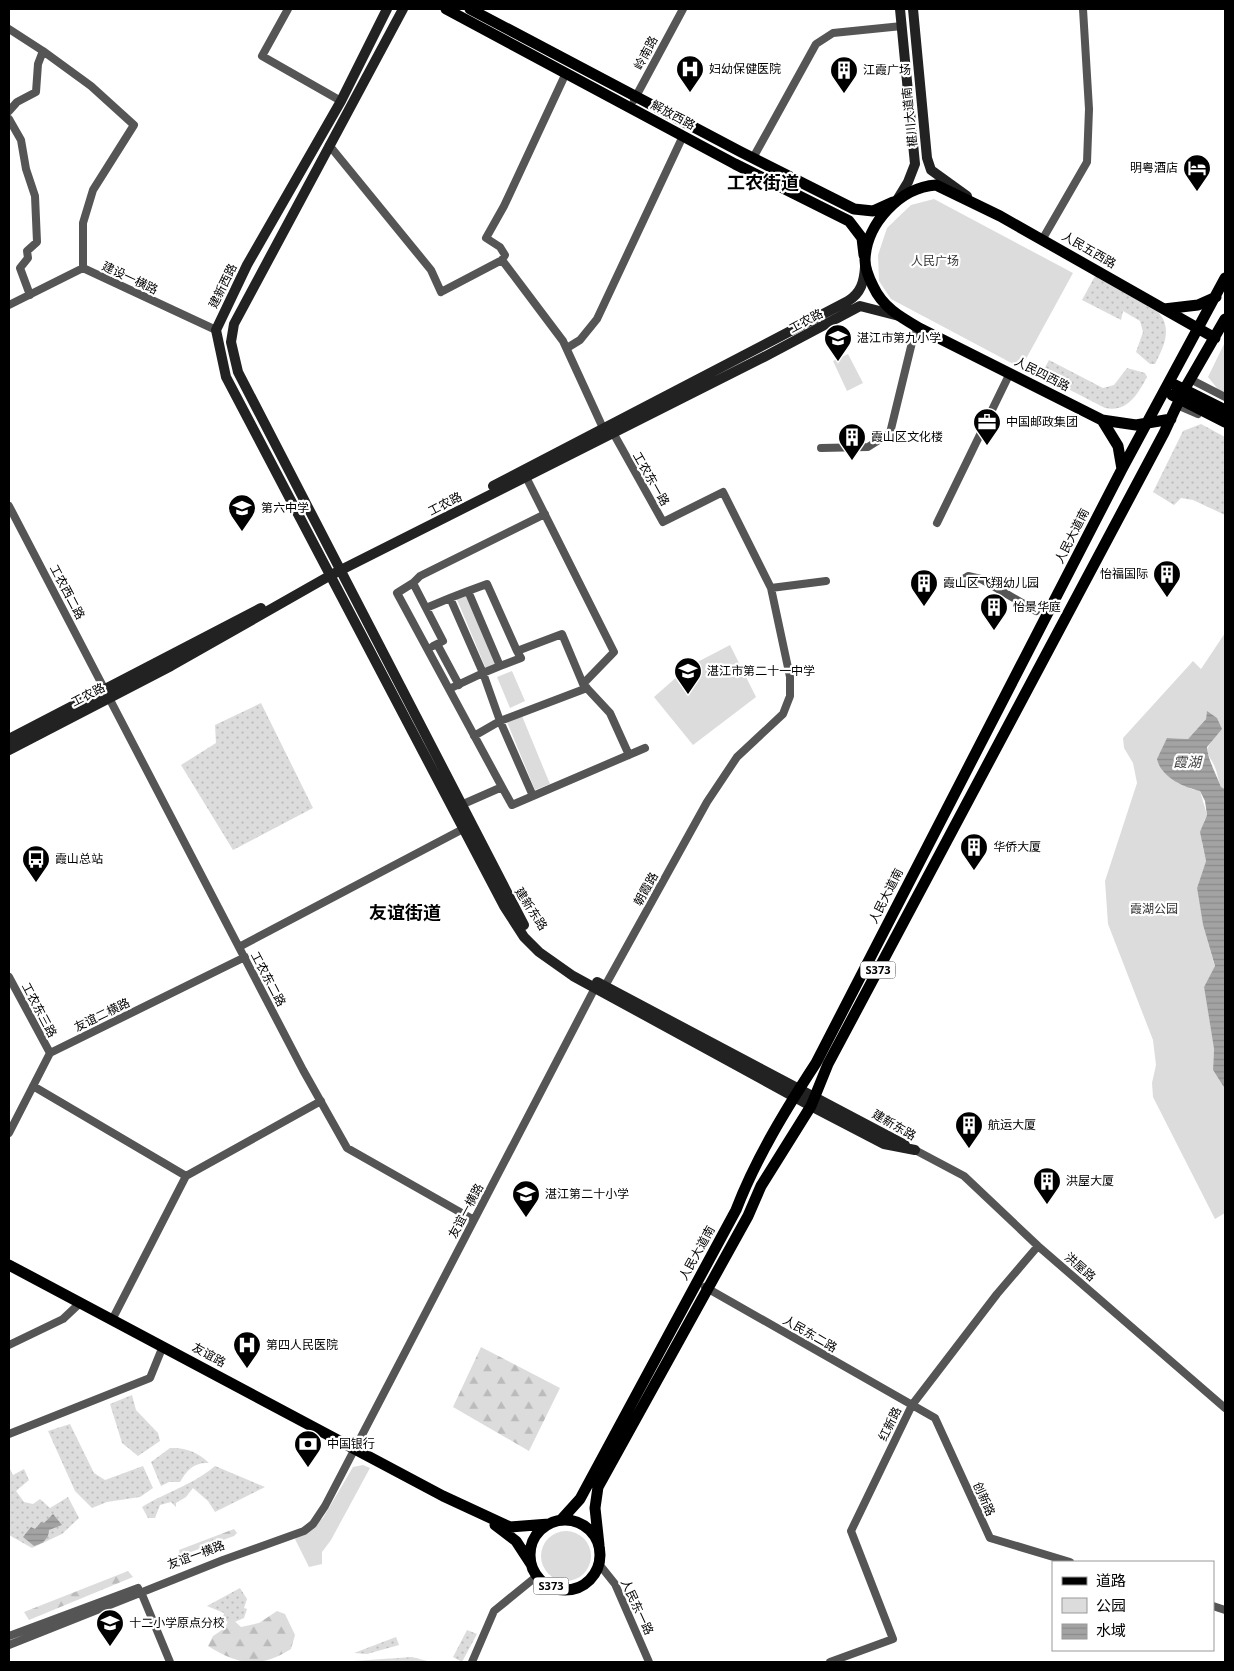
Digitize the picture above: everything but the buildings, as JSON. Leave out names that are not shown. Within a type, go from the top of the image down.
[{"type":"main road","name":"解放西路","points":[[446,9],[683,136],[849,221],[862,238],[865,261],[873,287],[884,304],[908,321]]},
{"type":"main road","name":"解放西路","points":[[470,9],[854,209],[873,211],[924,185],[936,184],[947,189]]},
{"type":"main road","name":"人民五西路","points":[[947,189],[1000,216],[1215,338]]},
{"type":"main road","points":[[865,261],[876,224],[897,200]]},
{"type":"main road","name":"人民大道南","points":[[561,1520],[580,1499],[796,1094],[816,1063],[1122,469],[1225,278]]},
{"type":"main road","points":[[1164,309],[1198,305],[1216,297]]},
{"type":"main road","points":[[1180,398],[1225,319]]},
{"type":"main road","name":"人民四西路","points":[[908,321],[1102,420],[1147,424],[1171,419]]},
{"type":"main road","points":[[1166,386],[1180,398],[1225,422]]},
{"type":"main road","points":[[1180,398],[1225,410]]},
{"type":"main road","name":"S373","points":[[561,1520],[549,1524],[541,1530],[531,1548],[535,1572],[545,1584],[555,1588],[572,1589],[587,1582],[595,1574],[599,1564],[595,1508],[598,1487],[748,1216],[761,1186],[813,1102],[828,1064],[1171,419],[1180,398]]},
{"type":"main road","points":[[1102,420],[1118,446],[1122,469]]},
{"type":"main road","name":"友谊路","points":[[9,1265],[448,1499],[510,1527],[549,1524]]},
{"type":"main road","name":"友谊路","points":[[448,1499],[516,1541],[535,1572]]},
{"type":"main road","points":[[561,1520],[571,1520],[588,1529],[599,1545]]},
{"type":"street","points":[[288,9],[262,56],[341,102]]},
{"type":"street","name":"建新西路","points":[[216,330],[248,265],[341,102],[388,9]]},
{"type":"street","points":[[336,574],[238,372],[232,342],[234,324],[403,9]]},
{"type":"street","name":"岭南路","points":[[630,108],[683,9]]},
{"type":"street","name":"椹川大道南","points":[[897,200],[908,182],[915,164],[900,9]]},
{"type":"street","name":"椹川大道南","points":[[913,9],[927,158],[931,170],[974,201]]},
{"type":"street","points":[[1042,240],[1087,162],[1088,109],[1083,9]]},
{"type":"street","points":[[753,158],[816,44],[833,33],[902,26]]},
{"type":"street","points":[[9,29],[91,86],[134,125],[93,190],[83,223],[82,268]]},
{"type":"street","points":[[9,110],[18,102],[36,92],[38,64],[43,51]]},
{"type":"street","points":[[329,145],[431,270],[441,292],[502,260],[505,254],[500,247],[486,238],[504,206],[566,73]]},
{"type":"street","points":[[9,119],[21,140],[26,169],[36,196],[36,242],[27,252],[28,258],[20,268],[30,295]]},
{"type":"street","points":[[567,348],[580,340],[597,319],[683,136]]},
{"type":"street","points":[[974,201],[1000,216]]},
{"type":"street","points":[[502,260],[567,348],[608,429]]},
{"type":"street","name":"工农路","points":[[9,750],[107,694],[336,574],[855,296],[864,283],[865,261]]},
{"type":"street","name":"建设一横路","points":[[9,306],[82,268],[216,330]]},
{"type":"street","name":"工农路","points":[[336,574],[526,477],[608,429],[860,306],[908,321]]},
{"type":"street","points":[[821,448],[868,447],[890,433],[908,321]]},
{"type":"street","points":[[216,330],[226,377],[336,574]]},
{"type":"street","points":[[937,523],[1010,374]]},
{"type":"street","points":[[1190,379],[1225,397]]},
{"type":"street","points":[[1180,398],[1225,428]]},
{"type":"street","name":"工农东一路","points":[[608,429],[663,522],[722,492],[771,588]]},
{"type":"street","points":[[474,736],[500,721],[585,686],[614,652],[526,477]]},
{"type":"street","name":"工农西二路","points":[[9,506],[107,694]]},
{"type":"street","points":[[545,514],[420,576],[397,593],[512,805],[645,748]]},
{"type":"street","name":"建新东路","points":[[336,574],[461,806],[510,902],[529,934],[545,949],[599,986]]},
{"type":"street","name":"建新东路","points":[[336,574],[463,829],[504,906],[524,937],[539,952],[813,1102],[884,1144],[915,1150]]},
{"type":"street","points":[[957,584],[968,576],[981,579],[1036,611]]},
{"type":"street","points":[[771,588],[826,581]]},
{"type":"street","points":[[413,583],[443,641],[427,648]]},
{"type":"street","points":[[426,608],[487,584],[521,658],[449,689]]},
{"type":"street","name":"朝霞路","points":[[599,986],[707,802],[737,757],[784,714],[790,696],[790,677],[771,588]]},
{"type":"street","points":[[468,591],[500,666]]},
{"type":"street","points":[[450,598],[533,796]]},
{"type":"street","points":[[517,651],[562,634],[585,686],[610,714],[629,755]]},
{"type":"street","points":[[437,644],[459,685]]},
{"type":"street","name":"工农路","points":[[10,737],[107,694]]},
{"type":"street","name":"工农东二路","points":[[107,694],[239,947],[347,1148],[474,1220]]},
{"type":"street","points":[[461,806],[502,786]]},
{"type":"street","points":[[239,947],[463,829]]},
{"type":"street","name":"友谊二横路","points":[[50,1053],[245,958]]},
{"type":"street","name":"工农东三路","points":[[9,977],[50,1053]]},
{"type":"street","name":"友谊一横路","points":[[9,1636],[302,1527],[310,1522],[320,1509],[599,986]]},
{"type":"street","points":[[9,1133],[50,1053]]},
{"type":"street","points":[[33,1086],[186,1176]]},
{"type":"street","points":[[112,1320],[186,1176],[321,1101]]},
{"type":"street","name":"洪屋路","points":[[915,1150],[964,1176],[1038,1246],[1225,1408]]},
{"type":"street","name":"红新路","points":[[834,1662],[893,1640],[850,1531],[912,1405],[997,1294],[1038,1246]]},
{"type":"street","name":"人民东二路","points":[[696,1284],[708,1289],[912,1405]]},
{"type":"street","points":[[9,1345],[63,1319],[80,1303]]},
{"type":"street","points":[[9,1434],[150,1378],[163,1346]]},
{"type":"street","name":"创新路","points":[[912,1405],[935,1418],[990,1538],[1067,1561]]},
{"type":"street","name":"友谊一横路","points":[[9,1644],[304,1531],[313,1524],[325,1506],[352,1449]]},
{"type":"street","name":"人民东一路","points":[[599,1564],[615,1584],[649,1662]]},
{"type":"street","points":[[472,1661],[494,1611],[535,1572]]},
{"type":"street","points":[[141,1592],[170,1662]]},
{"type":"green space","name":"人民广场","points":[[934,199],[1073,273],[1021,368],[891,299],[879,281],[878,255],[887,228],[911,205]]},
{"type":"green space","points":[[1095,276],[1158,312],[1163,318],[1166,337],[1155,364],[1150,364],[1136,352],[1143,332],[1140,321],[1123,311],[1121,320],[1082,300]]},
{"type":"green space","points":[[1225,342],[1225,398],[1208,377]]},
{"type":"green space","points":[[848,354],[863,383],[847,391],[833,361]]},
{"type":"green space","points":[[1049,360],[1103,388],[1114,385],[1127,368],[1145,373],[1147,377],[1136,396],[1126,405],[1113,409],[1105,408],[1041,375]]},
{"type":"green space","points":[[1201,424],[1225,437],[1225,515],[1193,500],[1181,498],[1174,505],[1153,492],[1183,431]]},
{"type":"green space","points":[[467,593],[497,665],[486,669],[456,597]]},
{"type":"green space","name":"霞湖公园","points":[[1225,633],[1225,789],[1221,787],[1216,769],[1208,753],[1209,745],[1214,738],[1207,712],[1206,719],[1188,739],[1167,738],[1171,777],[1191,789],[1200,791],[1207,815],[1204,821],[1202,843],[1206,861],[1197,888],[1203,925],[1215,967],[1204,987],[1214,1049],[1213,1070],[1225,1089],[1225,1213],[1215,1219],[1153,1097],[1152,1083],[1156,1065],[1153,1040],[1108,924],[1105,881],[1137,783],[1133,763],[1124,748],[1123,738],[1193,661],[1201,669]]},
{"type":"green space","points":[[730,645],[756,697],[693,745],[654,697],[688,667]]},
{"type":"green space","points":[[512,671],[525,701],[510,708],[497,677]]},
{"type":"green space","points":[[261,703],[313,808],[233,850],[181,765],[216,743],[215,725]]},
{"type":"green space","points":[[522,716],[550,784],[535,790],[507,722]]},
{"type":"green space","points":[[481,1347],[560,1388],[529,1451],[453,1407]]},
{"type":"green space","points":[[132,1395],[136,1410],[158,1433],[160,1441],[138,1456],[122,1443],[110,1404]]},
{"type":"green space","points":[[70,1424],[94,1473],[105,1480],[143,1466],[153,1488],[140,1497],[107,1502],[92,1508],[75,1491],[48,1431]]},
{"type":"green space","points":[[170,1448],[181,1448],[191,1451],[209,1463],[195,1465],[185,1474],[180,1482],[169,1482],[161,1486],[151,1462]]},
{"type":"green space","points":[[363,1465],[370,1468],[331,1540],[322,1552],[322,1564],[309,1567],[295,1539],[323,1518],[353,1467]]},
{"type":"green space","points":[[215,1466],[265,1487],[215,1512],[208,1501],[193,1488],[186,1497],[176,1503],[176,1507],[171,1502],[160,1505],[155,1518],[148,1518],[142,1507],[207,1473]]},
{"type":"green space","points":[[9,1467],[13,1475],[24,1469],[29,1480],[16,1491],[24,1502],[33,1504],[40,1499],[50,1508],[68,1497],[79,1518],[62,1534],[32,1548],[9,1535]]},
{"type":"green space","points":[[234,1529],[237,1533],[234,1536],[180,1556],[179,1550]]},
{"type":"green space","points":[[561,1531],[571,1531],[584,1538],[591,1551],[591,1561],[584,1574],[571,1581],[561,1581],[552,1577],[545,1570],[541,1561],[541,1551],[545,1542],[552,1535]]},
{"type":"green space","points":[[128,1571],[133,1577],[29,1620],[24,1612]]},
{"type":"green space","points":[[240,1588],[247,1599],[244,1608],[247,1609],[244,1618],[230,1624],[223,1618],[224,1613],[207,1606]]},
{"type":"green space","points":[[277,1611],[285,1614],[295,1635],[291,1649],[280,1655],[259,1662],[239,1661],[208,1646],[213,1636],[225,1628],[230,1617],[241,1627],[259,1623]]},
{"type":"green space","points":[[467,1630],[477,1634],[462,1662],[453,1657]]},
{"type":"green space","points":[[396,1637],[399,1645],[367,1654],[354,1653]]},
{"type":"green space","points":[[412,1657],[431,1662],[354,1661]]},
{"type":"water","name":"霞湖","points":[[1207,711],[1217,718],[1222,729],[1207,747],[1221,787],[1225,789],[1225,1089],[1213,1070],[1214,1049],[1204,987],[1215,966],[1203,925],[1197,888],[1206,861],[1200,832],[1207,815],[1205,801],[1200,791],[1180,784],[1168,776],[1159,765],[1157,759],[1167,738],[1188,739],[1206,719]]},
{"type":"water","points":[[53,1514],[62,1525],[49,1530],[48,1536],[42,1542],[34,1546],[23,1537],[31,1527],[35,1529],[41,1522],[44,1523]]},
{"type":"place","name":"妇幼保健医院","points":[[690,93]]},
{"type":"place","name":"江霞广场","points":[[844,94]]},
{"type":"place","name":"明粤酒店","points":[[1197,192]]},
{"type":"place","name":"湛江市第九小学","points":[[838,362]]},
{"type":"place","name":"中国邮政集团","points":[[987,446]]},
{"type":"place","name":"霞山区文化楼","points":[[852,461]]},
{"type":"place","name":"第六中学","points":[[242,532]]},
{"type":"place","name":"怡福国际","points":[[1167,598]]},
{"type":"place","name":"霞山区飞翔幼儿园","points":[[924,607]]},
{"type":"place","name":"怡景华庭","points":[[994,631]]},
{"type":"place","name":"湛江市第二十一中学","points":[[688,695]]},
{"type":"place","name":"华侨大厦","points":[[974,871]]},
{"type":"place","name":"霞山总站","points":[[36,883]]},
{"type":"place","name":"航运大厦","points":[[969,1149]]},
{"type":"place","name":"洪屋大厦","points":[[1047,1205]]},
{"type":"place","name":"湛江第二十小学","points":[[526,1218]]},
{"type":"place","name":"第四人民医院","points":[[247,1369]]},
{"type":"place","name":"中国银行","points":[[308,1468]]},
{"type":"place","name":"十二小学原点分校","points":[[110,1647]]},
{"type":"district","name":"工农街道","points":[[763,183]]},
{"type":"district","name":"友谊街道","points":[[405,913]]}]
